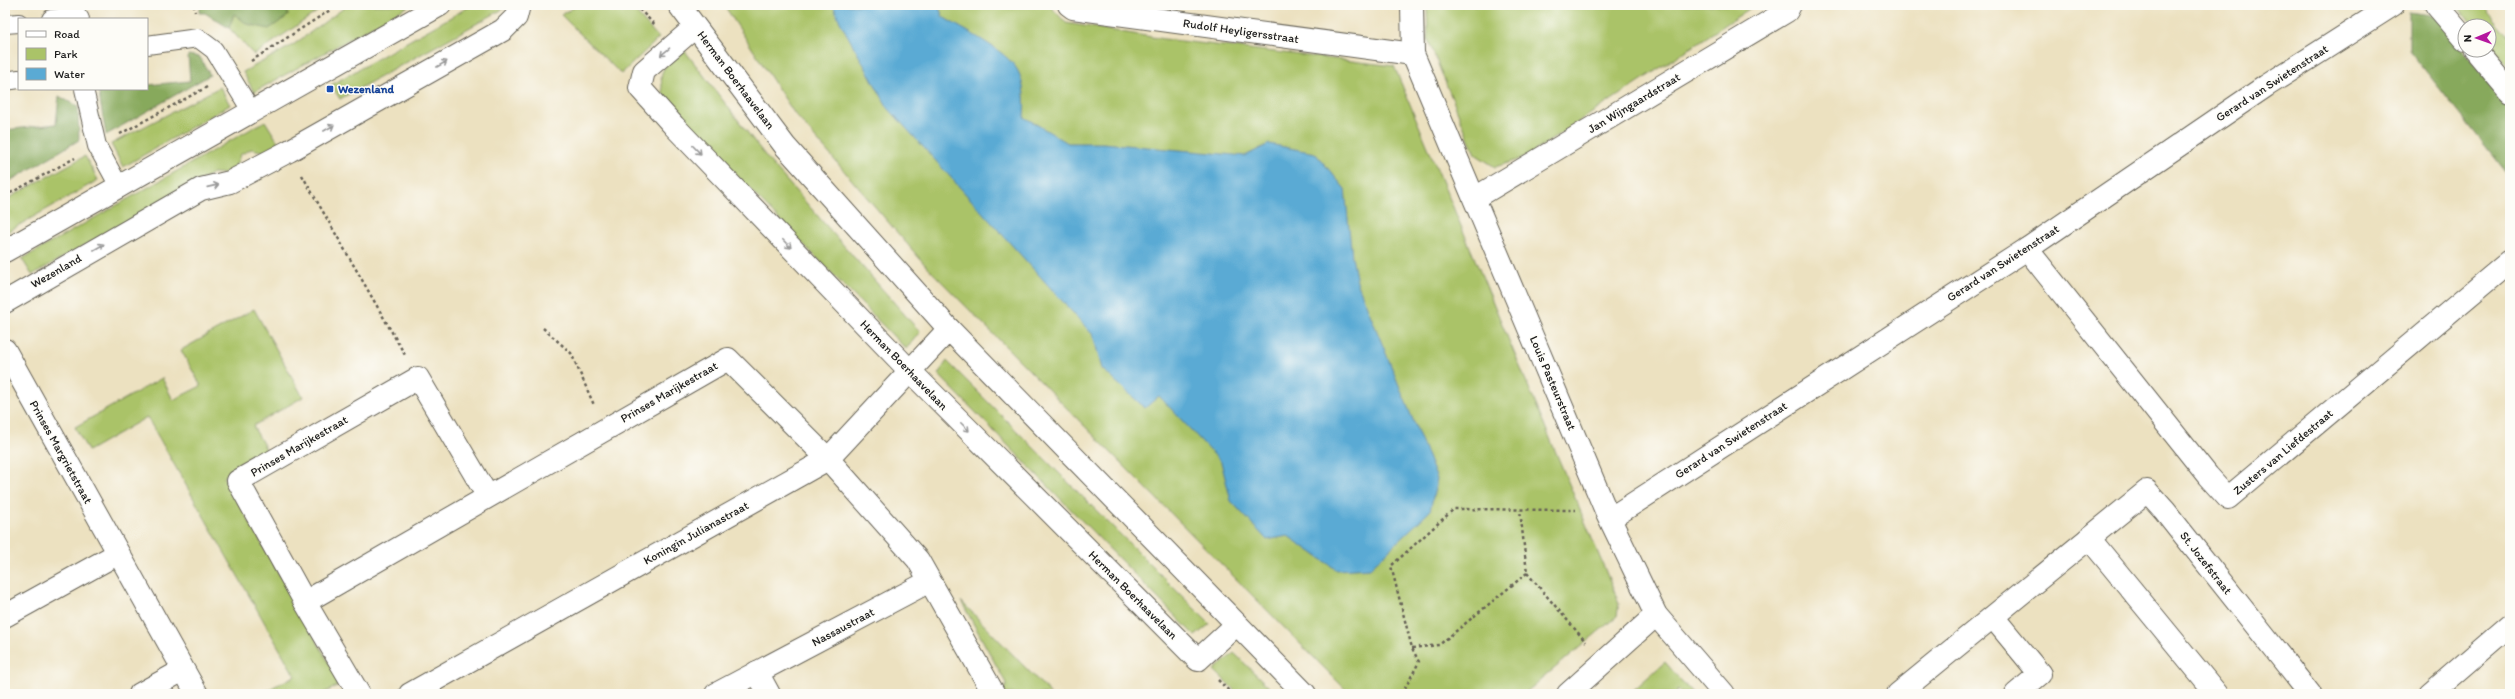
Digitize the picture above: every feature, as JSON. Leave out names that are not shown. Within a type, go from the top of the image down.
[{"type":"street","points":[[5,251],[120,188],[440,5]]},
{"type":"street","name":"Wezenland","points":[[5,302],[201,189],[230,182],[289,151],[503,30],[516,17],[519,5]]},
{"type":"street","name":"Rudolf Heyligersstraat","points":[[1069,5],[1074,8],[1413,54]]},
{"type":"street","points":[[1412,5],[1413,54]]},
{"type":"street","name":"Jan Wijngaardstraat","points":[[1476,198],[1787,12],[1790,5]]},
{"type":"street","name":"Gerard van Swietenstraat","points":[[1609,515],[2027,248],[2266,86],[2393,5]]},
{"type":"street","points":[[2436,5],[2457,30]]},
{"type":"street","name":"Herman Boerhaavelaan","points":[[1236,624],[1198,660],[910,371],[674,126],[640,88],[644,70],[685,12],[785,146],[949,329],[1305,694]]},
{"type":"street","name":"Louis Pasteurstraat","points":[[1413,54],[1476,198],[1609,515],[1656,615],[1724,694]]},
{"type":"street","points":[[2481,58],[2510,92]]},
{"type":"street","name":"Zusters van Liefdestraat","points":[[2027,248],[2208,476],[2228,498],[2510,261]]},
{"type":"street","name":"Koningin Julianastraat","points":[[410,694],[828,459],[949,329]]},
{"type":"street","name":"Prinses Margrietstraat","points":[[5,350],[117,554],[197,694]]},
{"type":"street","name":"Prinses Marijkestraat","points":[[304,602],[487,495],[728,359],[828,459]]},
{"type":"street","points":[[418,378],[487,495]]},
{"type":"street","name":"Prinses Marijkestraat","points":[[359,694],[304,602],[238,481],[418,378]]},
{"type":"street","points":[[828,459],[918,560],[928,582],[994,694]]},
{"type":"street","name":"St. Jozefstraat","points":[[1898,694],[2146,491],[2165,511],[2310,694]]},
{"type":"street","points":[[2090,538],[2217,694]]},
{"type":"street","points":[[5,616],[117,554]]},
{"type":"street","name":"Nassaustraat","points":[[716,694],[928,582]]},
{"type":"street","points":[[1568,694],[1656,615]]},
{"type":"street","points":[[1993,617],[2040,674],[2016,694]]},
{"type":"street","points":[[2430,694],[2510,625]]},
{"type":"street","points":[[140,694],[183,670]]},
{"type":"street","points":[[757,672],[769,694]]},
{"type":"lane","points":[[60,18],[78,16],[79,18]]},
{"type":"lane","points":[[5,24],[18,22]]},
{"type":"lane","points":[[148,45],[198,38],[214,50],[252,112]]},
{"type":"lane","points":[[5,81],[18,79]]},
{"type":"lane","points":[[84,90],[97,146],[120,188]]},
{"type":"path","points":[[5,196],[230,75],[338,5]]},
{"type":"path","points":[[289,151],[418,378]]},
{"type":"path","points":[[543,328],[571,353],[605,429]]},
{"type":"path","points":[[1402,694],[1419,662],[1412,648],[1391,566],[1454,509],[1520,510],[1609,515]]},
{"type":"path","points":[[1520,510],[1527,573],[1603,662]]},
{"type":"path","points":[[1412,648],[1439,645],[1527,573]]},
{"type":"green space","points":[[201,5],[287,5],[288,16],[269,29],[247,24],[234,14],[229,28],[205,13],[199,13]]},
{"type":"green space","points":[[287,5],[327,5],[254,55],[229,28],[234,14],[288,16]]},
{"type":"green space","points":[[348,5],[411,5],[254,92],[243,72],[293,45]]},
{"type":"green space","points":[[472,5],[503,5],[505,8],[340,99],[331,85]]},
{"type":"green space","points":[[578,5],[629,5],[659,38],[621,74],[561,15]]},
{"type":"green space","points":[[724,5],[1049,5],[1066,23],[1164,39],[1394,66],[1619,603],[1617,616],[1524,694],[1350,694],[927,267],[794,113]]},
{"type":"green space","points":[[1427,5],[1755,5],[1524,158],[1495,167],[1475,154],[1428,40]]},
{"type":"green space","points":[[2457,5],[2481,5],[2492,18],[2468,18]]},
{"type":"green space","points":[[2409,12],[2433,15],[2457,44],[2457,58],[2469,58],[2510,108],[2510,177],[2409,50]]},
{"type":"green space","points":[[2497,24],[2510,39],[2510,68],[2497,53]]},
{"type":"green space","points":[[685,51],[771,163],[920,332],[906,349],[665,103],[661,77],[662,72],[669,63]]},
{"type":"green space","points":[[188,55],[200,57],[210,75],[106,135],[98,90],[148,90],[148,85],[190,81]]},
{"type":"green space","points":[[220,87],[230,105],[123,167],[111,144]]},
{"type":"green space","points":[[59,96],[78,107],[79,140],[5,184],[5,130],[56,124]]},
{"type":"green space","points":[[265,121],[280,145],[266,152],[251,149],[240,155],[234,171],[227,174],[213,173],[32,275],[22,259]]},
{"type":"green space","points":[[85,156],[98,180],[7,232],[5,227],[5,200]]},
{"type":"green space","points":[[254,309],[303,397],[253,426],[267,451],[224,477],[341,684],[322,694],[259,694],[295,676],[147,417],[88,451],[75,427],[162,378],[173,400],[201,386],[181,350]]},
{"type":"green space","points":[[947,361],[1210,624],[1195,636],[938,374]]},
{"type":"green space","points":[[961,601],[1051,694],[1000,694],[1007,685]]},
{"type":"green space","points":[[1234,653],[1276,694],[1238,694],[1214,670]]},
{"type":"green space","points":[[1665,662],[1693,694],[1681,694],[1678,690],[1674,694],[1629,694]]},
{"type":"water","points":[[833,5],[938,5],[943,17],[995,48],[1012,63],[1018,71],[1022,82],[1024,117],[1068,143],[1103,143],[1245,156],[1269,144],[1315,153],[1345,189],[1352,257],[1357,282],[1437,479],[1430,511],[1370,568],[1337,570],[1288,536],[1267,540],[1231,501],[1221,462],[1159,396],[1145,408],[1102,369],[1093,335],[888,108],[840,22]]},
{"type":"place","name":"Wezenland","points":[[330,89]]}]
